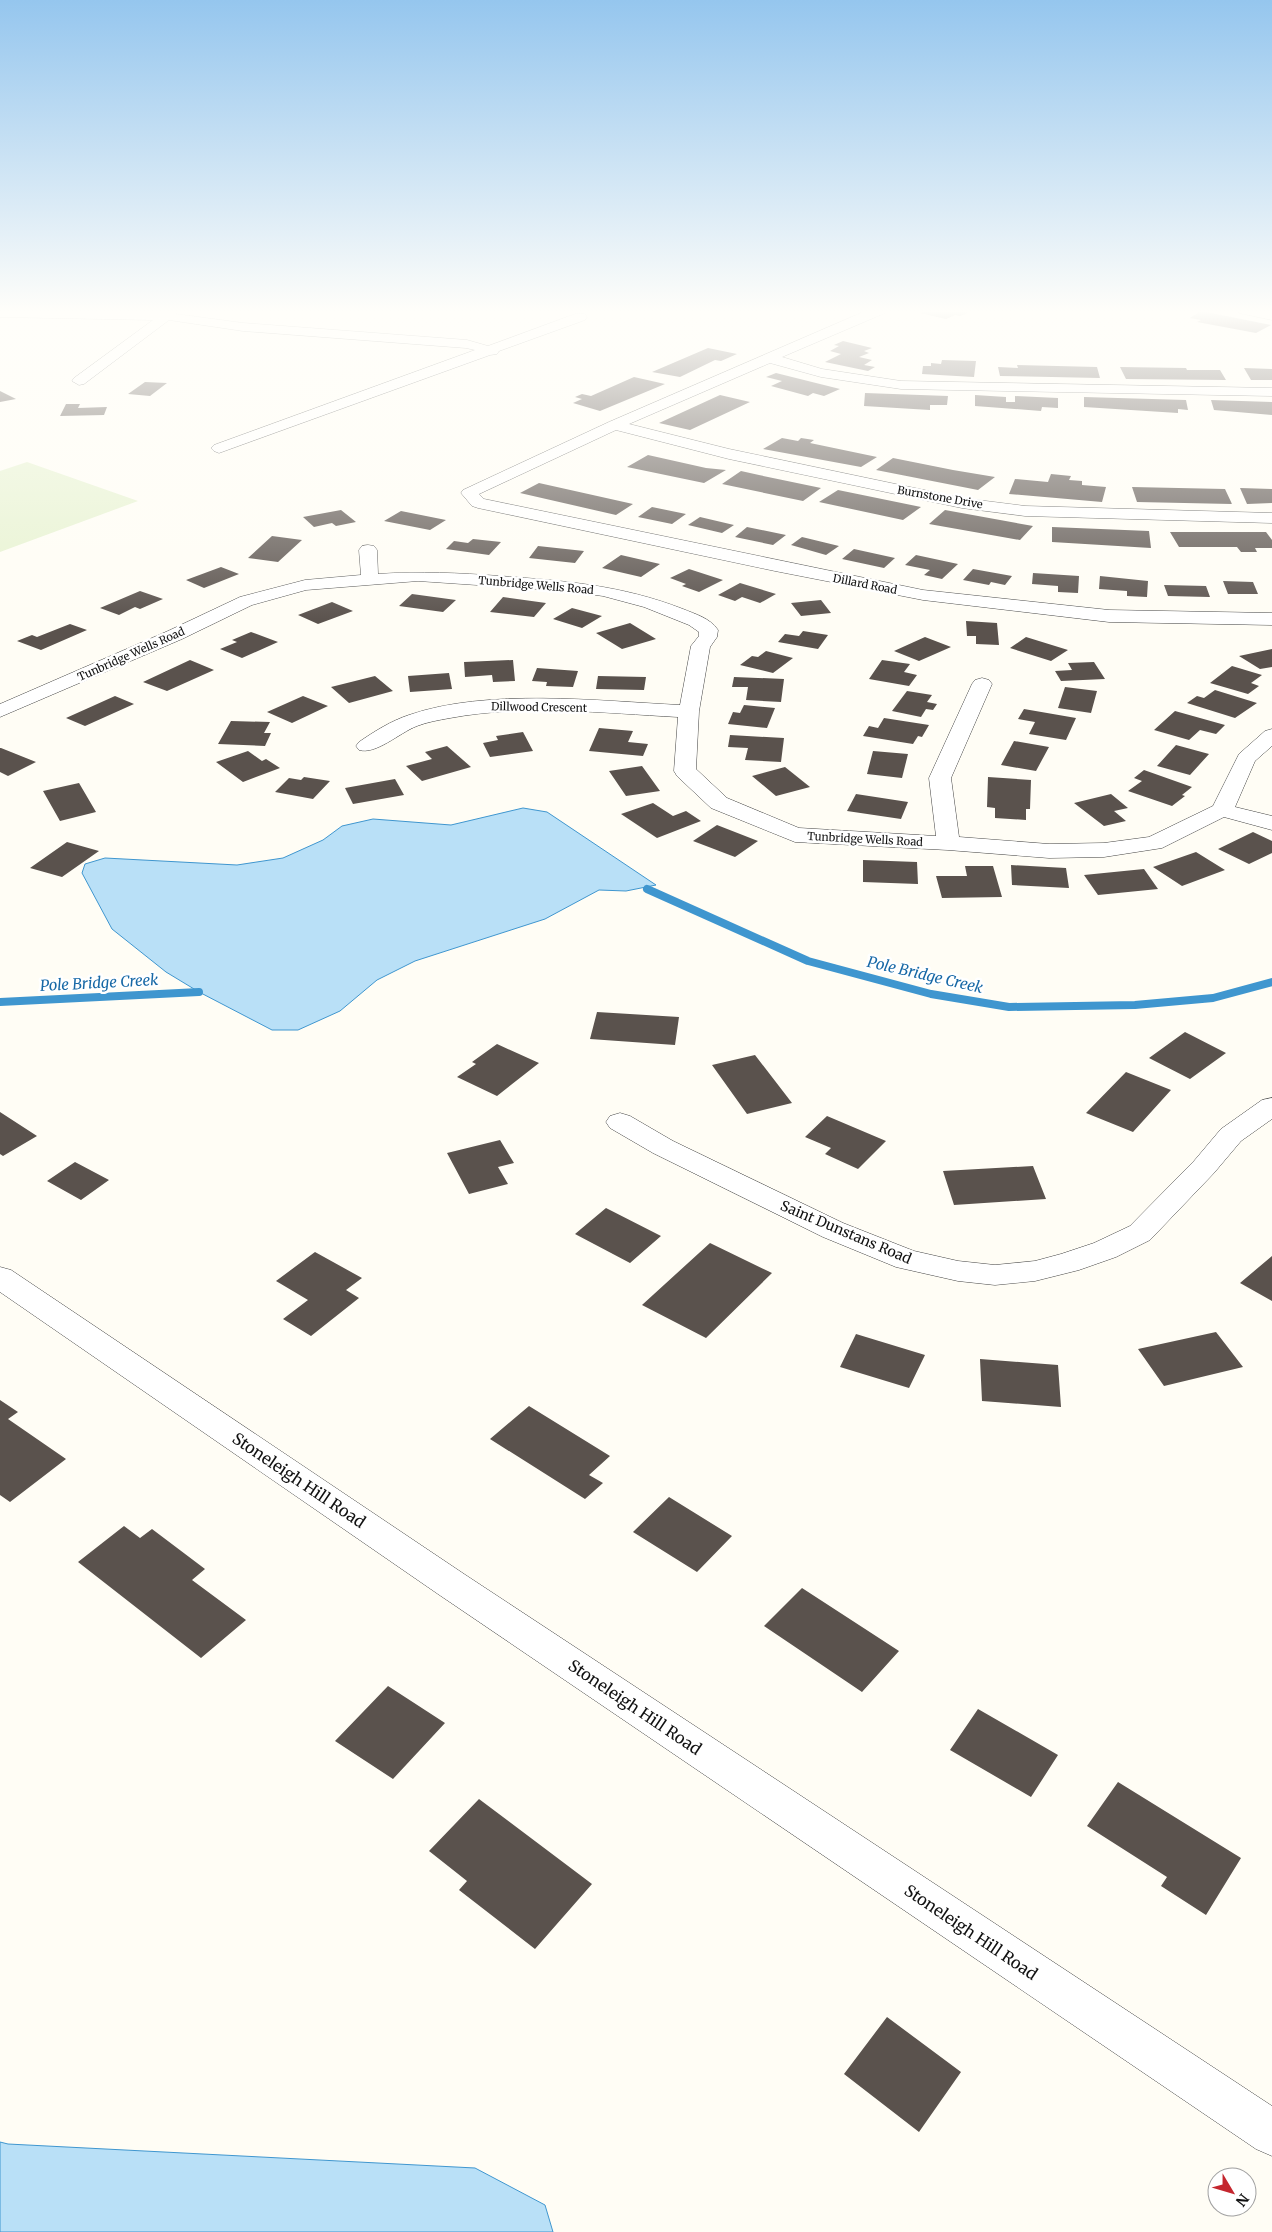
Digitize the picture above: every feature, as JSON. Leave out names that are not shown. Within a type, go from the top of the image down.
[{"type":"street","points":[[219,448],[314,414]]},
{"type":"street","points":[[614,425],[639,414]]},
{"type":"street","name":"Dillard Road","points":[[614,425],[469,493],[478,503],[775,566],[923,595],[1109,616],[1272,619]]},
{"type":"street","name":"Burnstone Drive","points":[[614,425],[729,454],[962,503],[1025,511],[1272,518]]},
{"type":"street","points":[[368,550],[370,580]]},
{"type":"street","name":"Tunbridge Wells Road","points":[[0,711],[176,635],[246,601],[304,585],[418,576],[566,586],[603,591],[650,603],[696,621],[709,630],[708,637],[701,646],[689,711],[685,771],[719,803],[794,835],[948,843],[1049,851],[1104,850],[1154,843],[1222,810]]},
{"type":"street","points":[[948,843],[940,778],[982,684]]},
{"type":"street","name":"Dillwood Crescent","points":[[366,746],[392,730],[426,716],[482,707],[522,706],[689,711]]},
{"type":"street","points":[[1272,735],[1246,758],[1222,810],[1272,823]]},
{"type":"street","name":"Saint Dunstans Road","points":[[620,1122],[662,1147],[833,1230],[907,1260],[958,1271],[995,1275],[1035,1271],[1068,1263],[1105,1250],[1140,1233],[1204,1167],[1231,1135],[1272,1106]]},
{"type":"street","name":"Stoneleigh Hill Road","points":[[0,1277],[451,1584],[1272,2133]]},
{"type":"green space","points":[[27,462],[138,501],[0,552],[0,471]]},
{"type":"water","points":[[523,808],[547,812],[656,885],[626,891],[599,890],[545,919],[415,961],[377,980],[340,1011],[298,1030],[272,1030],[199,992],[166,972],[112,929],[82,873],[85,864],[105,858],[237,865],[283,858],[323,840],[342,826],[373,819],[451,825]]},
{"type":"water","points":[[0,2142],[8,2144],[475,2168],[545,2205],[553,2232],[0,2232]]},
{"type":"building","points":[[61,414],[104,414],[104,415],[60,416]]},
{"type":"building","points":[[678,414],[724,414],[690,430],[659,423]]},
{"type":"building","points":[[782,438],[798,441],[801,438],[814,440],[810,443],[877,457],[861,467],[763,449]]},
{"type":"building","points":[[648,455],[706,468],[726,470],[704,483],[627,467]]},
{"type":"building","points":[[893,458],[995,477],[978,490],[876,470]]},
{"type":"building","points":[[741,471],[821,488],[803,501],[722,484]]},
{"type":"building","points":[[1051,474],[1071,476],[1069,480],[1082,481],[1082,485],[1106,487],[1102,502],[1009,494],[1015,479],[1048,482]]},
{"type":"building","points":[[539,483],[633,504],[616,515],[520,493]]},
{"type":"building","points":[[1132,487],[1225,489],[1232,504],[1137,502]]},
{"type":"building","points":[[1240,488],[1272,489],[1272,503],[1247,504]]},
{"type":"building","points":[[838,490],[921,507],[903,520],[819,502]]},
{"type":"building","points":[[652,507],[686,514],[672,524],[638,517]]},
{"type":"building","points":[[341,510],[356,522],[336,526],[332,523],[314,527],[303,517]]},
{"type":"building","points":[[945,510],[1033,526],[1020,540],[929,524]]},
{"type":"building","points":[[401,511],[446,520],[430,530],[384,521]]},
{"type":"building","points":[[700,517],[734,525],[722,533],[688,525]]},
{"type":"building","points":[[747,527],[786,535],[773,545],[735,537]]},
{"type":"building","points":[[1052,527],[1149,531],[1151,548],[1052,542]]},
{"type":"building","points":[[1170,532],[1266,532],[1272,540],[1272,548],[1255,548],[1257,552],[1241,552],[1237,547],[1179,547]]},
{"type":"building","points":[[272,536],[302,540],[278,562],[248,558]]},
{"type":"building","points":[[802,537],[839,546],[826,555],[791,545]]},
{"type":"building","points":[[473,539],[501,542],[489,555],[446,549],[454,541],[468,543]]},
{"type":"building","points":[[538,546],[584,551],[575,563],[529,558]]},
{"type":"building","points":[[854,549],[895,558],[884,568],[842,559]]},
{"type":"building","points":[[621,555],[660,564],[641,577],[602,568]]},
{"type":"building","points":[[916,555],[958,564],[942,579],[924,575],[930,570],[905,565]]},
{"type":"building","points":[[221,567],[239,574],[204,588],[186,580]]},
{"type":"building","points":[[689,569],[723,580],[699,592],[682,586],[686,584],[670,578]]},
{"type":"building","points":[[973,569],[1012,576],[1005,585],[991,582],[989,585],[963,580]]},
{"type":"building","points":[[1033,573],[1079,576],[1078,593],[1058,592],[1058,586],[1032,584]]},
{"type":"building","points":[[1100,576],[1148,581],[1147,597],[1127,596],[1127,591],[1099,589]]},
{"type":"building","points":[[1223,581],[1253,582],[1258,594],[1228,594]]},
{"type":"building","points":[[740,583],[776,594],[760,603],[742,597],[735,601],[718,595]]},
{"type":"building","points":[[1164,585],[1206,586],[1210,597],[1168,596]]},
{"type":"building","points":[[140,591],[163,599],[140,609],[135,607],[119,615],[100,608]]},
{"type":"building","points":[[412,594],[456,600],[443,612],[399,606]]},
{"type":"building","points":[[503,597],[546,603],[534,617],[490,612]]},
{"type":"building","points":[[821,600],[831,613],[801,616],[791,603]]},
{"type":"building","points":[[332,602],[353,611],[318,624],[298,615]]},
{"type":"building","points":[[572,608],[602,616],[582,628],[553,619]]},
{"type":"building","points":[[966,621],[997,623],[999,645],[976,644],[976,636],[967,636]]},
{"type":"building","points":[[630,623],[656,639],[622,649],[596,633]]},
{"type":"building","points":[[70,624],[87,630],[41,650],[17,641],[32,635],[37,637]]},
{"type":"building","points":[[803,631],[828,635],[818,649],[778,642],[785,634],[799,636]]},
{"type":"building","points":[[251,632],[278,642],[242,658],[220,649],[237,642],[232,640]]},
{"type":"building","points":[[925,637],[951,647],[919,661],[894,651]]},
{"type":"building","points":[[1026,637],[1068,650],[1051,661],[1010,648]]},
{"type":"building","points":[[1272,649],[1272,667],[1260,669],[1239,656]]},
{"type":"building","points":[[766,651],[793,658],[773,673],[740,665],[752,656],[758,657]]},
{"type":"building","points":[[190,660],[214,670],[167,691],[143,682]]},
{"type":"building","points":[[513,660],[515,681],[493,682],[492,675],[465,677],[464,662]]},
{"type":"building","points":[[882,660],[910,664],[904,672],[917,675],[909,686],[869,679]]},
{"type":"building","points":[[1094,662],[1105,679],[1061,681],[1055,671],[1072,670],[1068,663]]},
{"type":"building","points":[[1232,666],[1262,675],[1251,683],[1259,686],[1248,694],[1210,683]]},
{"type":"building","points":[[537,668],[578,671],[573,687],[546,686],[547,682],[532,681]]},
{"type":"building","points":[[449,673],[452,689],[410,692],[408,676]]},
{"type":"building","points":[[375,676],[393,691],[349,703],[331,687]]},
{"type":"building","points":[[598,676],[646,677],[644,690],[596,689]]},
{"type":"building","points":[[734,677],[784,679],[781,702],[746,700],[748,687],[732,687]]},
{"type":"building","points":[[1065,687],[1097,691],[1091,713],[1058,708]]},
{"type":"building","points":[[1215,690],[1257,703],[1235,718],[1187,703],[1197,696],[1204,698]]},
{"type":"building","points":[[907,691],[932,695],[927,702],[937,704],[933,710],[926,709],[921,717],[892,711]]},
{"type":"building","points":[[115,696],[134,704],[85,726],[66,718]]},
{"type":"building","points":[[303,696],[328,706],[292,723],[267,712]]},
{"type":"building","points":[[744,705],[775,708],[767,728],[728,724],[733,712],[740,713]]},
{"type":"building","points":[[1024,709],[1076,718],[1066,740],[1029,734],[1035,722],[1018,719]]},
{"type":"building","points":[[1175,711],[1225,725],[1216,734],[1200,730],[1189,740],[1154,730]]},
{"type":"building","points":[[884,718],[929,725],[922,737],[918,736],[913,744],[863,736],[869,726],[878,728]]},
{"type":"building","points":[[231,721],[270,722],[264,733],[271,733],[265,746],[218,744]]},
{"type":"building","points":[[599,728],[633,731],[628,742],[648,744],[643,756],[589,751]]},
{"type":"building","points":[[523,732],[533,751],[490,757],[483,743],[498,740],[496,736]]},
{"type":"building","points":[[730,735],[784,738],[781,762],[745,760],[748,748],[728,747]]},
{"type":"building","points":[[1014,741],[1049,747],[1036,771],[1001,765]]},
{"type":"building","points":[[1176,745],[1209,754],[1190,775],[1157,766]]},
{"type":"building","points":[[447,746],[471,767],[422,781],[406,766],[432,759],[425,752]]},
{"type":"building","points":[[0,748],[36,762],[8,776],[0,772]]},
{"type":"building","points":[[248,751],[262,761],[266,759],[280,768],[243,782],[216,762]]},
{"type":"building","points":[[873,751],[908,754],[902,778],[867,774]]},
{"type":"building","points":[[642,766],[660,791],[626,796],[609,771]]},
{"type":"building","points":[[785,767],[810,787],[776,796],[752,776]]},
{"type":"building","points":[[1144,770],[1192,787],[1182,795],[1185,796],[1172,806],[1128,791],[1142,781],[1134,778]]},
{"type":"building","points":[[304,777],[330,781],[313,799],[275,792],[289,778],[301,780]]},
{"type":"building","points":[[988,777],[1031,780],[1030,809],[1026,809],[1026,820],[995,818],[995,808],[987,807]]},
{"type":"building","points":[[395,779],[404,795],[353,804],[345,788]]},
{"type":"building","points":[[79,783],[96,812],[60,821],[43,791]]},
{"type":"building","points":[[856,794],[908,802],[901,819],[847,811]]},
{"type":"building","points":[[1111,794],[1128,808],[1114,811],[1126,821],[1104,826],[1074,803]]},
{"type":"building","points":[[653,803],[673,816],[686,811],[701,821],[657,838],[621,814]]},
{"type":"building","points":[[717,825],[758,841],[735,857],[693,841]]},
{"type":"building","points":[[1253,832],[1272,841],[1272,853],[1249,864],[1218,849]]},
{"type":"building","points":[[67,842],[99,851],[62,877],[30,868]]},
{"type":"building","points":[[1196,852],[1225,870],[1182,886],[1153,867]]},
{"type":"building","points":[[863,860],[917,862],[918,884],[863,882]]},
{"type":"building","points":[[1011,865],[1066,868],[1069,888],[1012,885]]},
{"type":"building","points":[[965,866],[993,866],[1002,897],[942,898],[936,876],[967,876]]},
{"type":"building","points":[[1144,869],[1158,889],[1098,895],[1084,875]]},
{"type":"building","points":[[597,1012],[679,1017],[675,1045],[590,1039]]},
{"type":"building","points":[[1185,1032],[1226,1053],[1190,1079],[1149,1058]]},
{"type":"building","points":[[497,1044],[539,1063],[497,1096],[457,1077],[476,1064],[472,1062]]},
{"type":"building","points":[[755,1055],[792,1103],[747,1114],[712,1065]]},
{"type":"building","points":[[1126,1072],[1171,1090],[1133,1132],[1086,1113]]},
{"type":"building","points":[[0,1112],[37,1136],[3,1156],[0,1154]]},
{"type":"building","points":[[827,1116],[886,1141],[858,1169],[825,1154],[831,1148],[805,1137]]},
{"type":"building","points":[[500,1140],[514,1163],[498,1167],[508,1184],[469,1194],[447,1153]]},
{"type":"building","points":[[75,1162],[109,1180],[81,1200],[47,1181]]},
{"type":"building","points":[[1033,1166],[1046,1199],[954,1205],[943,1171]]},
{"type":"building","points":[[606,1208],[661,1236],[630,1263],[575,1234]]},
{"type":"building","points":[[710,1243],[772,1273],[706,1338],[642,1305]]},
{"type":"building","points":[[315,1252],[362,1278],[346,1290],[359,1298],[311,1336],[283,1319],[308,1300],[276,1281]]},
{"type":"building","points":[[1272,1256],[1272,1301],[1240,1283]]},
{"type":"building","points":[[1216,1332],[1243,1367],[1164,1386],[1138,1349]]},
{"type":"building","points":[[856,1334],[925,1355],[909,1388],[840,1367]]},
{"type":"building","points":[[980,1359],[1058,1365],[1061,1407],[982,1401]]},
{"type":"building","points":[[0,1400],[18,1412],[8,1419],[66,1459],[10,1502],[0,1495]]},
{"type":"building","points":[[529,1406],[610,1456],[589,1475],[603,1483],[585,1499],[490,1439]]},
{"type":"building","points":[[669,1497],[732,1536],[697,1572],[633,1532]]},
{"type":"building","points":[[124,1526],[140,1538],[152,1529],[205,1569],[192,1580],[246,1620],[201,1658],[78,1562]]},
{"type":"building","points":[[802,1588],[899,1651],[862,1692],[764,1626]]},
{"type":"building","points":[[388,1686],[445,1723],[393,1779],[335,1741]]},
{"type":"building","points":[[978,1709],[1058,1755],[1031,1797],[950,1750]]},
{"type":"building","points":[[1118,1782],[1241,1858],[1206,1915],[1161,1886],[1167,1877],[1087,1826]]},
{"type":"building","points":[[479,1799],[592,1884],[535,1949],[459,1890],[467,1881],[429,1851]]},
{"type":"building","points":[[887,2017],[961,2072],[919,2132],[844,2074]]},
{"type":"waterway","name":"Pole Bridge Creek","points":[[647,889],[808,961],[931,994],[1009,1007],[1135,1005],[1213,998],[1272,982]]},
{"type":"waterway","name":"Pole Bridge Creek","points":[[0,1002],[199,992]]}]
